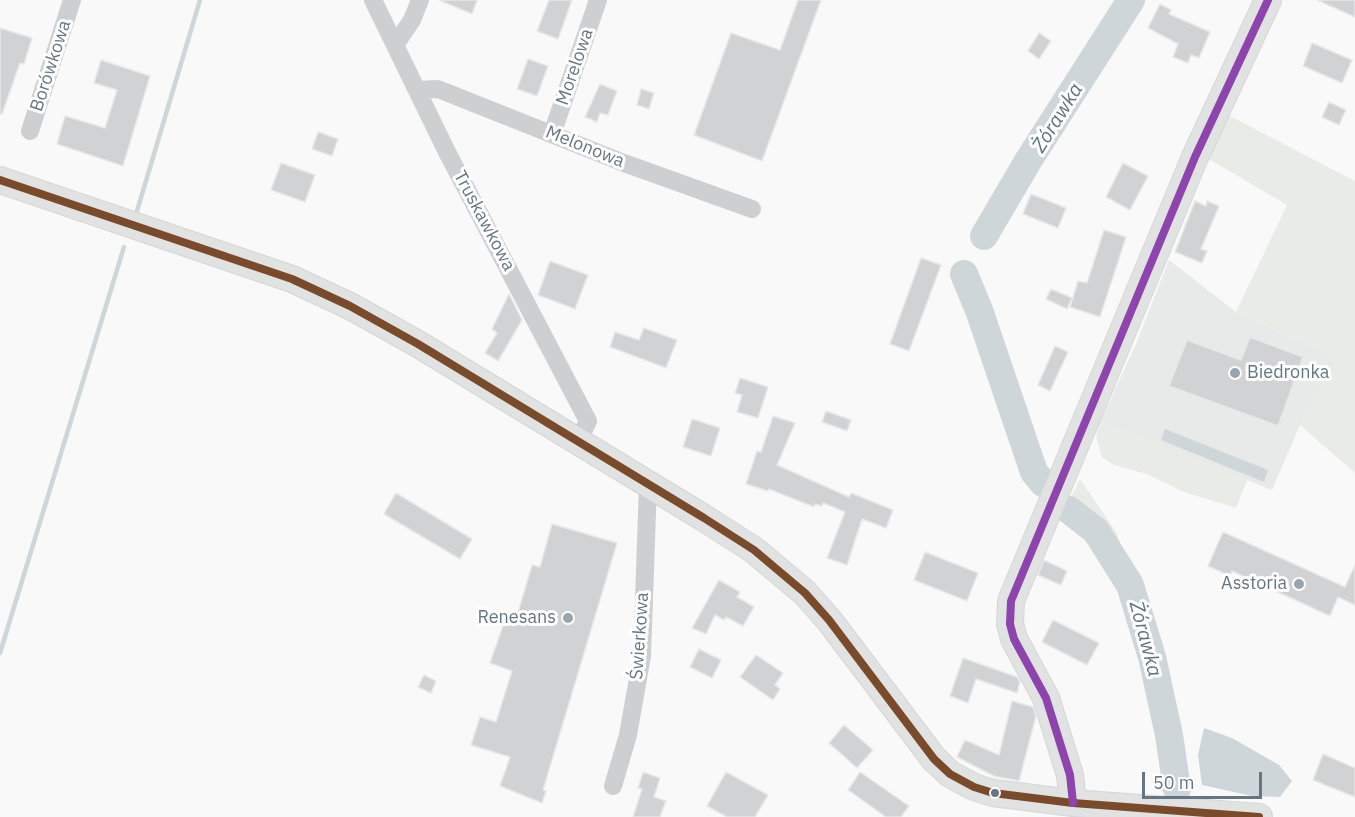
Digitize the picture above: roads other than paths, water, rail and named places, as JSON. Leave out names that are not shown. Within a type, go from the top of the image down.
[{"type":"street","name":"Borówkowa","points":[[30,131],[72,0]]},
{"type":"street","name":"Truskawkowa","points":[[373,0],[447,152],[588,421],[578,442]]},
{"type":"street","points":[[395,45],[412,20],[420,0]]},
{"type":"street","name":"Morelowa","points":[[552,134],[598,0]]},
{"type":"street","points":[[1088,808],[1070,775],[1046,698],[1014,639],[1010,624],[1011,601],[1195,157],[1268,0]]},
{"type":"street","name":"Melonowa","points":[[418,90],[438,89],[732,204],[752,208]]},
{"type":"street","points":[[0,180],[292,279],[350,306],[418,344],[754,550],[805,593],[829,620],[934,759],[950,774],[993,793],[1088,808],[1259,817]]},
{"type":"street","name":"Świerkowa","points":[[614,786],[628,735],[642,656],[648,484]]},
{"type":"waterway","points":[[137,211],[200,0]]},
{"type":"waterway","name":"Żórawka","points":[[984,236],[1028,161],[1131,0]]},
{"type":"waterway","points":[[0,653],[124,247]]},
{"type":"waterway","name":"Żórawka","points":[[964,274],[979,310],[1034,472],[1043,483]]},
{"type":"waterway","name":"Żórawka","points":[[1069,510],[1096,531],[1130,585],[1152,657],[1169,735],[1177,789]]},
{"type":"place","name":"Biedronka","points":[[1235,373]]},
{"type":"place","name":"Asstoria","points":[[1299,584]]},
{"type":"place","name":"Renesans","points":[[568,618]]}]
